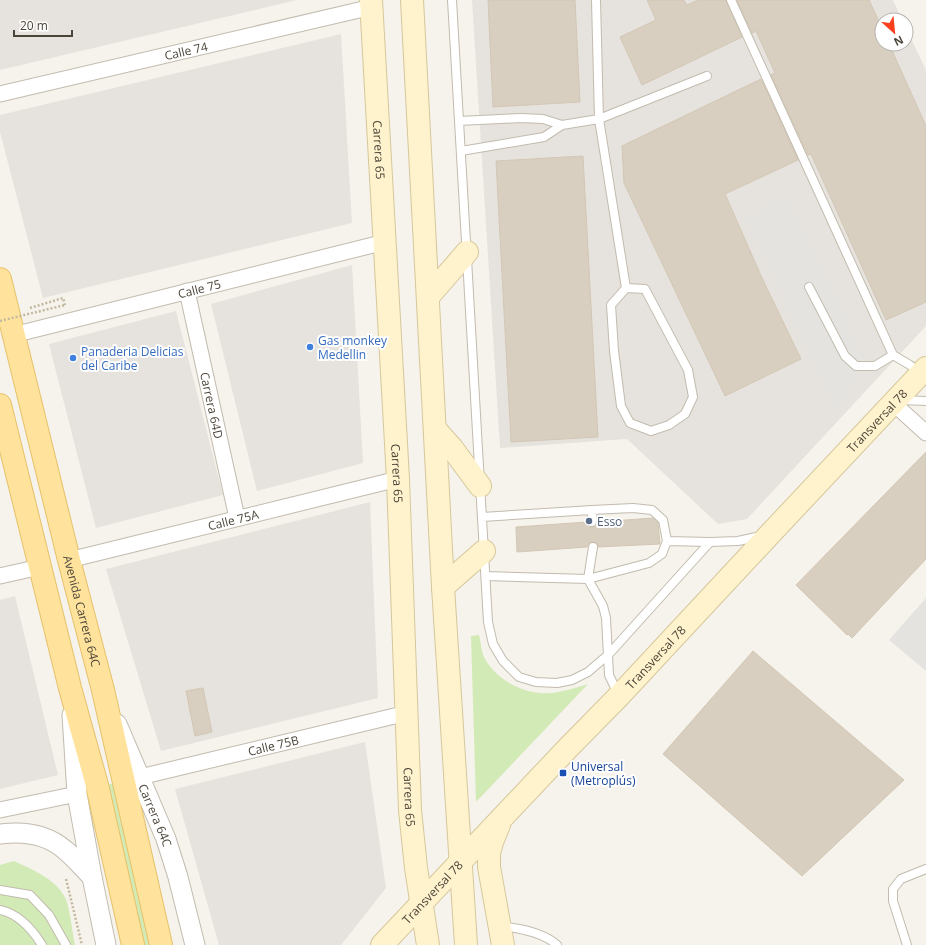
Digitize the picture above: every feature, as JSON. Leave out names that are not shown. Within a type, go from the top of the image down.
[{"type":"main road","points":[[412,0],[443,587],[466,945]]},
{"type":"main road","name":"Carrera 65","points":[[371,3],[398,479],[410,817],[428,945]]},
{"type":"main road","points":[[428,296],[467,252]]},
{"type":"main road","name":"Avenida Carrera 64C","points":[[0,279],[6,328],[103,690],[161,945]]},
{"type":"main road","name":"Transversal 78","points":[[382,945],[502,817],[619,696],[923,371]]},
{"type":"main road","points":[[0,405],[70,688],[96,785],[133,945]]},
{"type":"main road","points":[[435,429],[452,448],[480,486]]},
{"type":"main road","points":[[443,587],[484,551]]},
{"type":"main road","points":[[501,935],[488,867],[492,842],[502,817]]},
{"type":"street","name":"Calle 74","points":[[0,94],[371,3]]},
{"type":"street","name":"Calle 75","points":[[6,328],[187,291],[385,242]]},
{"type":"street","name":"Carrera 64D","points":[[187,291],[237,518]]},
{"type":"street","points":[[895,401],[926,433]]},
{"type":"street","name":"Calle 75A","points":[[69,560],[398,479]]},
{"type":"street","points":[[0,576],[40,566]]},
{"type":"street","points":[[70,688],[76,794],[106,945]]},
{"type":"street","name":"Carrera 64C","points":[[103,690],[166,839],[178,877],[195,945]]},
{"type":"street","name":"Calle 75B","points":[[140,777],[407,713]]},
{"type":"street","points":[[0,810],[76,794]]},
{"type":"street","points":[[0,834],[11,832],[42,836],[65,849],[92,877]]},
{"type":"lane","points":[[452,0],[488,622],[493,644],[503,661],[519,676],[536,682],[557,684],[572,680],[588,672],[609,654],[710,542]]},
{"type":"lane","points":[[596,0],[599,119],[626,288]]},
{"type":"lane","points":[[731,0],[893,355],[923,371]]},
{"type":"lane","points":[[461,151],[544,137],[562,125],[599,119],[706,76]]},
{"type":"lane","points":[[459,121],[521,118],[543,119],[562,125]]},
{"type":"lane","points":[[809,287],[845,356],[856,366],[874,366],[893,355]]},
{"type":"lane","points":[[626,288],[645,289],[688,370],[693,397],[684,414],[669,425],[651,431],[630,423],[621,406],[614,351],[611,305],[626,288]]},
{"type":"lane","points":[[895,401],[926,401]]},
{"type":"lane","points":[[482,517],[633,508],[652,510],[663,520],[667,541],[662,554],[650,563],[588,579],[486,576]]},
{"type":"lane","points":[[592,510],[592,522]]},
{"type":"lane","points":[[667,541],[738,541],[770,534]]},
{"type":"lane","points":[[593,547],[588,579],[603,606],[606,618],[609,674],[619,696]]},
{"type":"lane","points":[[907,945],[893,901],[894,889],[901,879],[926,868]]},
{"type":"lane","points":[[0,890],[30,895],[49,915],[66,945]]},
{"type":"lane","points":[[0,910],[8,912],[27,924],[42,945]]},
{"type":"lane","points":[[501,935],[535,933],[553,941],[557,945]]},
{"type":"path","points":[[6,328],[65,305]]},
{"type":"path","points":[[66,876],[82,945]]},
{"type":"shaded area","points":[[0,0],[297,0],[0,70]]},
{"type":"shaded area","points":[[472,0],[893,0],[898,12],[874,12],[874,52],[914,52],[914,45],[926,70],[926,326],[747,519],[718,524],[627,439],[500,448]]},
{"type":"shaded area","points":[[341,34],[352,223],[43,298],[0,132],[0,115]]},
{"type":"shaded area","points":[[787,195],[866,362],[838,411],[744,219]]},
{"type":"shaded area","points":[[352,265],[363,463],[257,491],[211,304]]},
{"type":"shaded area","points":[[176,311],[223,495],[96,528],[49,344]]},
{"type":"shaded area","points":[[370,502],[378,698],[161,751],[106,569]]},
{"type":"shaded area","points":[[15,596],[58,775],[0,789],[0,600]]},
{"type":"shaded area","points":[[926,598],[926,671],[889,640]]},
{"type":"shaded area","points":[[365,742],[386,888],[341,945],[219,945],[175,789]]},
{"type":"green space","points":[[479,635],[485,659],[490,666],[501,678],[524,690],[552,693],[588,684],[476,802],[471,636]]},
{"type":"green space","points":[[115,783],[152,945],[144,945],[106,785]]},
{"type":"green space","points":[[14,861],[45,877],[63,894],[67,902],[75,945],[0,945],[0,865]]},
{"type":"building","points":[[488,0],[575,0],[580,102],[493,107]]},
{"type":"building","points":[[647,0],[684,0],[687,5],[698,0],[726,0],[742,37],[642,85],[620,37],[656,20]]},
{"type":"building","points":[[737,0],[869,0],[875,12],[874,52],[893,52],[926,126],[926,302],[886,320],[811,154],[808,155],[771,75],[775,73],[756,31],[752,33]]},
{"type":"building","points":[[761,79],[798,160],[725,194],[762,278],[801,359],[725,396],[624,183],[622,146]]},
{"type":"building","points":[[583,156],[598,437],[511,442],[496,161]]},
{"type":"building","points":[[926,452],[926,559],[852,638],[848,634],[847,635],[796,585]]},
{"type":"building","points":[[653,518],[658,523],[660,544],[598,547],[597,543],[593,542],[589,543],[587,547],[517,552],[516,527],[587,522],[589,527],[592,527],[597,525],[598,522]]},
{"type":"building","points":[[753,651],[904,780],[802,876],[663,754]]},
{"type":"building","points":[[203,688],[212,732],[195,736],[186,691]]},
{"type":"place","name":"Gas monkey Medellin","points":[[310,347]]},
{"type":"place","name":"Panaderia Delicias del Caribe","points":[[73,358]]},
{"type":"place","name":"Esso","points":[[589,521]]},
{"type":"place","name":"Universal (Metroplús)","points":[[563,773]]}]
